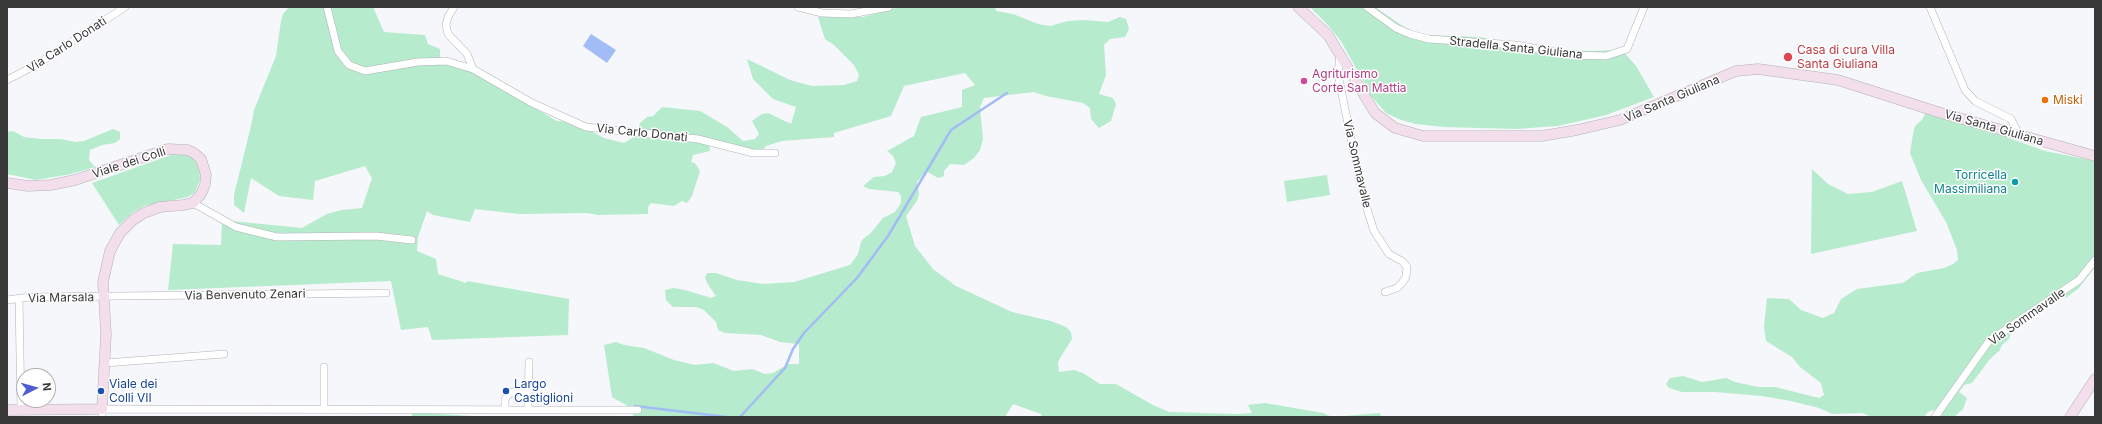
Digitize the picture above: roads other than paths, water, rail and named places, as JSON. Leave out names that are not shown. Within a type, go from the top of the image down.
[{"type":"street","name":"Via Carlo Donati","points":[[7,80],[36,65],[125,7]]},
{"type":"street","name":"Via Carlo Donati","points":[[327,7],[338,51],[349,65],[365,71],[418,62],[446,61],[473,69],[532,103],[586,127],[698,139],[754,153],[775,152]]},
{"type":"street","points":[[454,7],[448,17],[446,25],[448,34],[467,54],[473,69]]},
{"type":"street","points":[[798,7],[822,13],[851,14],[889,7]]},
{"type":"street","name":"Via Santa Giuliana","points":[[1298,7],[1328,35],[1375,113],[1395,128],[1423,136],[1542,136],[1577,130],[1620,120],[1736,71],[1758,69],[1838,80],[1941,113],[2095,156]]},
{"type":"street","name":"Stradella Santa Giuliana","points":[[1367,7],[1396,28],[1410,34],[1429,39],[1516,45],[1572,55],[1606,56],[1627,49],[1644,7]]},
{"type":"street","points":[[1930,7],[1965,90],[1976,101],[2011,119],[2019,135]]},
{"type":"street","name":"Via Sommavalle","points":[[1340,55],[1338,74],[1356,167],[1374,231],[1389,254],[1402,261],[1407,267],[1406,277],[1397,288],[1385,292]]},
{"type":"street","name":"Viale dei Colli","points":[[7,183],[28,186],[51,185],[76,180],[168,149],[179,149],[194,153],[201,159],[205,168],[205,185],[201,194],[192,203]]},
{"type":"street","points":[[102,413],[105,363],[103,297],[106,267],[110,251],[120,233],[133,220],[144,213],[160,207],[192,203],[236,227],[276,237],[376,236],[412,240]]},
{"type":"street","name":"Via Sommavalle","points":[[1936,417],[1989,341],[2079,280],[2095,260]]},
{"type":"street","name":"Via Benvenuto Zenari","points":[[103,297],[386,293]]},
{"type":"street","name":"Via Marsala","points":[[7,300],[103,297]]},
{"type":"street","name":"Via Marsala","points":[[20,299],[21,410]]},
{"type":"street","points":[[105,363],[224,354]]},
{"type":"street","points":[[528,410],[529,362]]},
{"type":"street","points":[[324,367],[324,410]]},
{"type":"street","points":[[2070,417],[2095,379]]},
{"type":"street","points":[[505,409],[505,399],[509,394],[512,392],[528,392]]},
{"type":"street","points":[[7,410],[58,413],[258,409],[638,410]]},
{"type":"street","points":[[253,417],[258,409]]},
{"type":"water","points":[[591,34],[616,50],[607,63],[583,46]]},
{"type":"waterway","points":[[740,417],[785,368],[793,349],[804,333],[857,278],[888,236],[951,130],[1007,93]]},
{"type":"waterway","points":[[635,406],[727,417]]},
{"type":"place","name":"Casa di cura Villa Santa Giuliana","points":[[1788,57]]},
{"type":"place","name":"Agriturismo Corte San Mattia","points":[[1304,81]]},
{"type":"place","name":"Miski","points":[[2045,100]]},
{"type":"place","name":"Torricella Massimiliana","points":[[2015,182]]},
{"type":"place","name":"Viale dei Colli VII","points":[[101,391]]},
{"type":"place","name":"Largo Castiglioni","points":[[506,391]]}]
